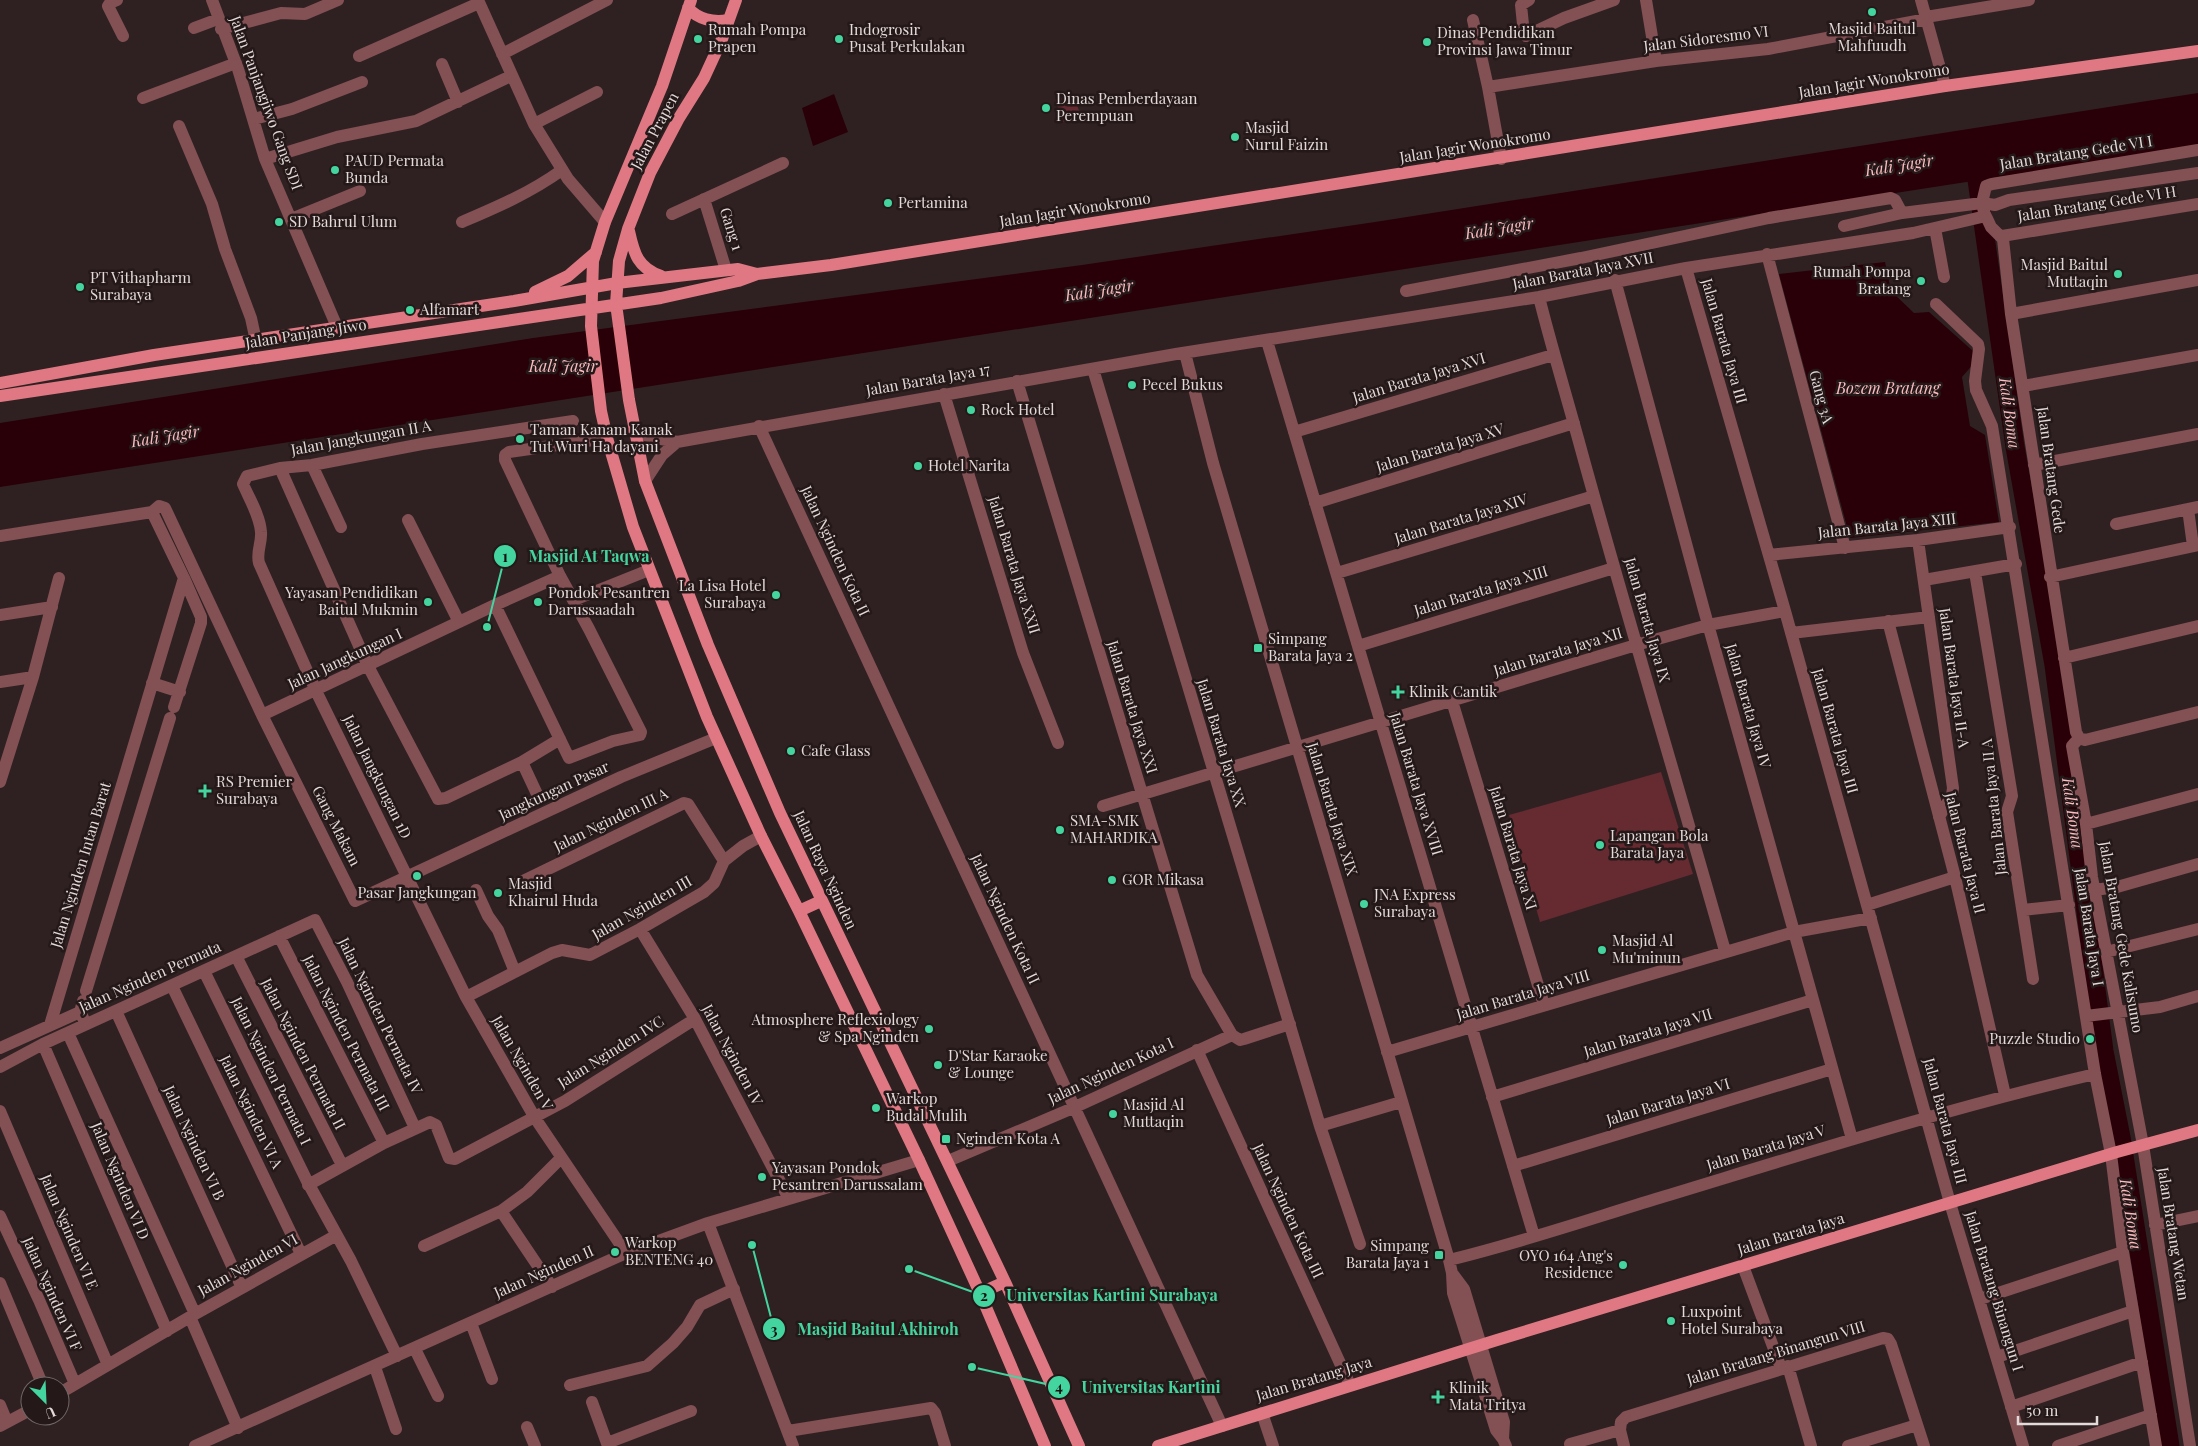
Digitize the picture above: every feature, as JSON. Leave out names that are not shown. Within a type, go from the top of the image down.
[{"type":"main road","name":"Jalan Prapen","points":[[617,283],[619,261],[628,229],[650,173],[679,118],[704,78],[722,39],[721,21],[736,0]]},
{"type":"main road","name":"Jalan Prapen","points":[[592,288],[592,274],[596,252],[606,222],[692,8]]},
{"type":"main road","points":[[692,8],[721,21]]},
{"type":"main road","name":"Jalan Jagir Wonokromo","points":[[616,304],[661,298],[738,281],[756,274],[831,266],[1945,86],[2198,51]]},
{"type":"main road","points":[[628,229],[634,251],[639,260],[650,272],[664,277]]},
{"type":"main road","points":[[514,301],[563,279],[596,252]]},
{"type":"main road","name":"Jalan Jagir Wonokromo","points":[[592,288],[617,283],[726,270],[738,269],[756,274]]},
{"type":"main road","name":"Jalan Raya Nginden","points":[[617,283],[616,304],[629,400],[645,481],[708,645],[741,724],[821,900],[1005,1282],[1078,1446]]},
{"type":"main road","points":[[592,288],[590,326],[606,438],[630,518],[687,670],[761,836],[799,911],[980,1293],[1045,1446]]},
{"type":"main road","name":"Jalan Panjang Jiwo","points":[[0,383],[154,355],[256,341],[592,288]]},
{"type":"main road","name":"Jalan Panjang Jiwo","points":[[0,396],[616,304]]},
{"type":"main road","points":[[799,911],[821,900]]},
{"type":"main road","points":[[2114,1153],[2198,1130]]},
{"type":"main road","name":"Jalan Barata Jaya","points":[[1475,1347],[2114,1153]]},
{"type":"main road","points":[[980,1293],[1005,1282]]},
{"type":"main road","name":"Jalan Bratang Jaya","points":[[1158,1446],[1475,1347]]},
{"type":"street","points":[[117,0],[108,6],[123,36]]},
{"type":"street","name":"Jalan Panjangjiwo Gang SDI","points":[[212,0],[236,63],[265,159],[337,327]]},
{"type":"street","points":[[194,28],[281,14],[305,14],[338,0]]},
{"type":"street","points":[[502,54],[607,0]]},
{"type":"street","points":[[1529,0],[1521,5],[1525,36],[1564,18],[1614,0]]},
{"type":"street","points":[[1646,0],[1656,61]]},
{"type":"street","points":[[1921,0],[1945,86]]},
{"type":"street","name":"Jalan Sidoresmo VI","points":[[1488,87],[1656,61],[1768,49],[2028,0]]},
{"type":"street","points":[[359,56],[479,2],[534,124],[562,170],[606,222]]},
{"type":"street","points":[[1473,20],[1502,159]]},
{"type":"street","points":[[143,98],[236,63]]},
{"type":"street","points":[[442,64],[458,102]]},
{"type":"street","points":[[265,159],[337,137],[416,121],[511,76]]},
{"type":"street","points":[[254,119],[292,109],[362,82]]},
{"type":"street","points":[[534,124],[597,92]]},
{"type":"street","points":[[179,126],[212,204],[225,249],[251,318],[256,341]]},
{"type":"street","name":"Jalan Bratang Gede VI I","points":[[1981,211],[1986,186],[1992,184],[2198,150]]},
{"type":"street","points":[[672,214],[783,163]]},
{"type":"street","points":[[462,222],[507,204],[541,185],[562,170]]},
{"type":"street","points":[[1844,226],[1902,213],[1981,211],[2009,200],[2198,173]]},
{"type":"street","points":[[291,219],[360,191]]},
{"type":"street","points":[[1406,291],[1581,258],[1786,215],[1891,198],[1895,200],[1902,213]]},
{"type":"street","name":"Gang 1","points":[[704,199],[726,270]]},
{"type":"street","name":"Jalan Bratang Gede VI H","points":[[2002,236],[2198,204]]},
{"type":"street","points":[[1981,211],[1993,230],[2002,236]]},
{"type":"street","name":"Jalan Barata Jaya XVII","points":[[1185,353],[1539,297],[1616,280],[1935,228],[1981,211]]},
{"type":"street","points":[[1935,228],[1944,277]]},
{"type":"street","name":"Jalan Bratang Gede","points":[[2002,236],[2011,314],[2050,578],[2076,732],[2079,738]]},
{"type":"street","name":"Gang 3A","points":[[1768,254],[1845,548]]},
{"type":"street","name":"Jalan Barata Jaya III","points":[[1686,268],[1785,610],[1950,1203]]},
{"type":"street","name":"Jalan Barata Jaya IV","points":[[1616,280],[1708,625],[1852,1139]]},
{"type":"street","points":[[2011,314],[2198,280]]},
{"type":"street","name":"Jalan Barata Jaya IX","points":[[1539,297],[1553,355],[1636,645],[1670,754],[1725,951]]},
{"type":"street","name":"Jalan Barata Jaya I","points":[[1936,304],[1978,344],[1976,390],[1992,426],[2010,527],[2069,905],[2090,1016],[2095,1074],[2114,1153],[2123,1252],[2156,1446]]},
{"type":"street","name":"Jalan Barata Jaya XVIII","points":[[1267,341],[1534,1236]]},
{"type":"street","name":"Jalan Barata Jaya 17","points":[[634,430],[651,437],[677,442],[759,426],[1185,353]]},
{"type":"street","name":"Jalan Barata Jaya XIX","points":[[1185,353],[1213,463],[1449,1260],[1452,1273],[1451,1286],[1475,1347],[1496,1430],[1505,1442]]},
{"type":"street","name":"Jalan Barata Jaya XVI","points":[[1294,432],[1553,355]]},
{"type":"street","points":[[2023,386],[2198,355]]},
{"type":"street","name":"Jalan Barata Jaya XX","points":[[1093,369],[1212,772],[1320,1126],[1360,1244]]},
{"type":"street","name":"Jalan Barata Jaya XXI","points":[[1017,382],[1197,975],[1232,1035]]},
{"type":"street","name":"Jalan Barata Jaya XXII","points":[[944,394],[1023,653],[1058,743]]},
{"type":"street","name":"Jalan Jangkungan II A","points":[[522,762],[446,798],[438,799],[368,666],[280,468],[312,465],[422,444],[573,422]]},
{"type":"street","name":"Jalan Barata Jaya XV","points":[[1315,503],[1574,424]]},
{"type":"street","name":"Jalan Nginden Kota II","points":[[759,426],[914,757],[1222,1426]]},
{"type":"street","points":[[2034,465],[2198,434]]},
{"type":"street","points":[[495,605],[567,756],[573,758],[606,744],[639,736],[641,733],[626,700],[560,576],[505,460],[505,455],[509,452],[606,438]]},
{"type":"street","points":[[645,481],[656,462],[677,442]]},
{"type":"street","points":[[312,465],[341,527]]},
{"type":"street","name":"Jalan Jangkungan 1D","points":[[280,468],[247,476],[244,484],[260,528],[261,539],[257,557],[259,564],[316,691],[408,878]]},
{"type":"street","name":"Jalan Barata Jaya XIV","points":[[1337,573],[1594,496]]},
{"type":"street","points":[[0,536],[152,512],[159,506],[165,508],[262,715]]},
{"type":"street","points":[[2050,578],[2196,545],[2193,508],[2116,524]]},
{"type":"street","points":[[86,1024],[83,1001],[201,623],[201,617],[184,578],[152,512]]},
{"type":"street","points":[[408,520],[458,622]]},
{"type":"street","name":"Jalan Barata Jaya XIII","points":[[1768,555],[1918,540],[2010,527]]},
{"type":"street","name":"Jalan Barata Jaya II-A","points":[[1918,540],[1953,788],[1952,795],[1939,817]]},
{"type":"street","points":[[1924,580],[2016,564]]},
{"type":"street","name":"Jalan Barata Jaya XIII","points":[[1358,646],[1614,568]]},
{"type":"street","points":[[574,600],[649,570]]},
{"type":"street","name":"Jalan Barata Jaya II A","points":[[1975,572],[2012,796],[2007,812],[2033,979]]},
{"type":"street","name":"Jalan Jangkungan I","points":[[262,715],[560,576]]},
{"type":"street","points":[[0,782],[6,745],[33,677],[60,578]]},
{"type":"street","name":"Jalan Nginden Intan Barat","points":[[50,1025],[184,578]]},
{"type":"street","points":[[0,615],[52,607]]},
{"type":"street","name":"Jalan Barata Jaya XII","points":[[1103,806],[1636,645],[1708,625],[1785,610]]},
{"type":"street","points":[[1791,633],[1929,617]]},
{"type":"street","name":"Jalan Barata Jaya II","points":[[1888,621],[1955,877],[2005,1095]]},
{"type":"street","points":[[2064,658],[2198,626]]},
{"type":"street","points":[[0,682],[33,677]]},
{"type":"street","points":[[152,683],[180,692]]},
{"type":"street","name":"Jalan Barata Jaya XI","points":[[1452,701],[1544,1005]]},
{"type":"street","points":[[2079,738],[2085,740],[2198,712]]},
{"type":"street","name":"Gang Makam","points":[[262,715],[355,901],[408,878]]},
{"type":"street","name":"Jangkungan Pasar","points":[[408,878],[621,777],[716,738]]},
{"type":"street","name":"Jalan Bratang Gede Kalisumo","points":[[2079,738],[2072,746],[2086,824],[2094,890],[2106,952],[2113,1013],[2140,1146]]},
{"type":"street","points":[[537,794],[522,762],[560,739]]},
{"type":"street","points":[[2086,824],[2198,794]]},
{"type":"street","name":"Jalan Nginden III A","points":[[514,885],[684,803],[688,804],[724,862]]},
{"type":"street","name":"Jalan Nginden III","points":[[466,997],[558,951],[562,950],[585,955],[596,953],[640,929],[704,892],[714,883],[724,862],[743,846],[761,836]]},
{"type":"street","points":[[2094,890],[2117,887],[2198,864]]},
{"type":"street","points":[[1867,905],[1955,877]]},
{"type":"street","name":"Jalan Nginden V","points":[[408,878],[466,997],[535,1118],[626,1253]]},
{"type":"street","points":[[476,890],[488,916],[493,920],[498,930],[515,972]]},
{"type":"street","points":[[2023,910],[2069,905]]},
{"type":"street","name":"Jalan Barata Jaya VIII","points":[[1387,1052],[1725,951],[1794,932],[1871,918]]},
{"type":"street","name":"Jalan Nginden Permata","points":[[0,1067],[43,1044],[314,920]]},
{"type":"street","name":"Jalan Nginden Permata IV","points":[[314,920],[347,982],[415,1128]]},
{"type":"street","name":"Jalan Nginden IV","points":[[640,929],[695,1019],[789,1199]]},
{"type":"street","points":[[2106,952],[2198,929]]},
{"type":"street","name":"Jalan Nginden Permata III","points":[[279,936],[384,1144]]},
{"type":"street","name":"Jalan Nginden Permata II","points":[[236,956],[342,1165]]},
{"type":"street","name":"Jalan Nginden Permata I","points":[[204,971],[308,1184]]},
{"type":"street","name":"Jalan Nginden VI A","points":[[172,986],[301,1254]]},
{"type":"street","points":[[2090,1016],[2160,1007],[2198,996]]},
{"type":"street","name":"Jalan Barata Jaya VII","points":[[1492,1097],[1813,1000]]},
{"type":"street","points":[[0,1048],[50,1025],[83,1001]]},
{"type":"street","name":"Jalan Nginden VI B","points":[[116,1011],[242,1288]]},
{"type":"street","name":"Jalan Nginden IVC","points":[[415,1128],[430,1122],[436,1126],[452,1160],[535,1118],[695,1019]]},
{"type":"street","name":"Jalan Nginden Kota I","points":[[948,1161],[1074,1108],[1232,1035],[1240,1040],[1290,1024]]},
{"type":"street","points":[[68,1033],[193,1315],[238,1428]]},
{"type":"street","name":"Jalan Nginden VI D","points":[[43,1044],[167,1331]]},
{"type":"street","name":"Jalan Nginden Kota III","points":[[1196,1050],[1350,1385]]},
{"type":"street","name":"Jalan Barata Jaya VI","points":[[1513,1166],[1832,1070]]},
{"type":"street","name":"Jalan Barata Jaya V","points":[[1449,1260],[1534,1236],[1927,1116],[2095,1074]]},
{"type":"street","points":[[1320,1126],[1401,1102]]},
{"type":"street","name":"Jalan Nginden VI E","points":[[0,1111],[108,1365]]},
{"type":"street","points":[[397,1356],[355,1269],[335,1236],[308,1184],[415,1128]]},
{"type":"street","name":"Jalan Bratang Wetan","points":[[2140,1146],[2155,1225],[2190,1446]]},
{"type":"street","points":[[424,1246],[501,1211],[527,1192],[561,1158]]},
{"type":"street","name":"Jalan Nginden II","points":[[196,1446],[626,1253],[708,1223],[918,1160]]},
{"type":"street","name":"Jalan Bratang Binangun I","points":[[1950,1203],[2023,1446]]},
{"type":"street","points":[[501,1211],[552,1287]]},
{"type":"street","name":"Jalan Nginden VI F","points":[[0,1216],[75,1384]]},
{"type":"street","points":[[2155,1225],[2198,1216]]},
{"type":"street","points":[[708,1223],[793,1446]]},
{"type":"street","name":"Jalan Nginden VI","points":[[70,1387],[193,1315],[335,1236]]},
{"type":"street","points":[[1980,1299],[2123,1252]]},
{"type":"street","points":[[1743,1266],[1785,1367],[1811,1446]]},
{"type":"street","points":[[0,1283],[39,1376]]},
{"type":"street","points":[[570,1385],[647,1366],[673,1343],[687,1327],[700,1305],[734,1289]]},
{"type":"street","points":[[1997,1357],[2133,1311]]},
{"type":"street","points":[[471,1323],[492,1379]]},
{"type":"street","name":"Jalan Bratang Binangun VIII","points":[[1620,1430],[1621,1422],[1626,1417],[1883,1338],[1888,1339],[1891,1344],[1924,1446]]},
{"type":"street","points":[[415,1348],[438,1396]]},
{"type":"street","points":[[2011,1406],[2142,1362]]},
{"type":"street","points":[[375,1367],[396,1429]]},
{"type":"street","points":[[592,1402],[608,1445],[691,1411]]},
{"type":"street","points":[[0,1405],[4,1424],[20,1415]]},
{"type":"street","points":[[788,1431],[931,1408],[935,1412],[945,1446]]},
{"type":"street","points":[[1262,1413],[1273,1446]]},
{"type":"street","points":[[2058,1446],[2151,1414]]},
{"type":"street","points":[[1848,1446],[1917,1425]]},
{"type":"street","points":[[528,1427],[535,1446]]},
{"type":"street","points":[[1570,1444],[1620,1430],[1624,1446]]},
{"type":"shaded area","points":[[1073,94],[1081,116],[1063,122],[1055,100]]},
{"type":"shaded area","name":"Lapangan Bola Barata Jaya","points":[[1661,772],[1693,874],[1540,922],[1509,815]]},
{"type":"water","name":"Kali Jagir","points":[[2198,93],[2198,146],[0,487],[0,423],[533,338],[1082,265],[1375,222]]},
{"type":"water","points":[[834,94],[848,132],[813,146],[802,108]]},
{"type":"water","name":"Bozem Bratang","points":[[1885,262],[1891,291],[1914,313],[1929,312],[1973,351],[1976,361],[1962,377],[1970,426],[1985,435],[1999,522],[1850,538],[1779,274]]},
{"type":"waterway","name":"Kali Boma","points":[[1977,180],[2015,447],[2054,665],[2104,1051],[2121,1137],[2170,1446]]},
{"type":"place","name":"Masjid Baitul Mahfuudh","points":[[1872,12]]},
{"type":"place","name":"Rumah Pompa Prapen","points":[[698,39]]},
{"type":"place","name":"Indogrosir Pusat Perkulakan","points":[[839,39]]},
{"type":"place","name":"Dinas Pendidikan Provinsi Jawa Timur","points":[[1427,42]]},
{"type":"place","name":"Dinas Pemberdayaan Perempuan","points":[[1046,108]]},
{"type":"place","name":"Masjid Nurul Faizin","points":[[1235,137]]},
{"type":"place","name":"PAUD Permata Bunda","points":[[335,170]]},
{"type":"place","name":"Pertamina","points":[[888,203]]},
{"type":"place","name":"SD Bahrul Ulum","points":[[279,222]]},
{"type":"place","name":"Masjid Baitul Muttaqin","points":[[2118,274]]},
{"type":"place","name":"Rumah Pompa Bratang","points":[[1921,281]]},
{"type":"place","name":"PT Vithapharm Surabaya","points":[[80,287]]},
{"type":"place","name":"Alfamart","points":[[410,310]]},
{"type":"place","name":"Pecel Bukus","points":[[1132,385]]},
{"type":"place","name":"Rock Hotel","points":[[971,410]]},
{"type":"place","name":"Taman Kanam Kanak Tut Wuri Ha dayani","points":[[520,439]]},
{"type":"place","name":"Hotel Narita","points":[[918,466]]},
{"type":"place","name":"La Lisa Hotel Surabaya","points":[[776,595]]},
{"type":"place","name":"Yayasan Pendidikan Baitul Mukmin","points":[[428,602]]},
{"type":"place","name":"Pondok Pesantren Darussaadah","points":[[538,602]]},
{"type":"place","name":"Masjid At Taqwa","points":[[487,627]]},
{"type":"place","name":"Simpang Barata Jaya 2","points":[[1258,648]]},
{"type":"place","name":"Klinik Cantik","points":[[1398,692]]},
{"type":"place","name":"Cafe Glass","points":[[791,751]]},
{"type":"place","name":"RS Premier Surabaya","points":[[205,791]]},
{"type":"place","name":"SMA-SMK MAHARDIKA","points":[[1060,830]]},
{"type":"place","name":"Lapangan Bola Barata Jaya","points":[[1600,845]]},
{"type":"place","name":"Pasar Jangkungan","points":[[417,876]]},
{"type":"place","name":"GOR Mikasa","points":[[1112,880]]},
{"type":"place","name":"Masjid Khairul Huda","points":[[498,893]]},
{"type":"place","name":"JNA Express Surabaya","points":[[1364,904]]},
{"type":"place","name":"Masjid Al Mu'minun","points":[[1602,950]]},
{"type":"place","name":"Atmosphere Reflexiology & Spa Nginden","points":[[929,1029]]},
{"type":"place","name":"Puzzle Studio","points":[[2090,1039]]},
{"type":"place","name":"D'Star Karaoke & Lounge","points":[[938,1065]]},
{"type":"place","name":"Warkop Budal Mulih","points":[[876,1108]]},
{"type":"place","name":"Masjid Al Muttaqin","points":[[1113,1114]]},
{"type":"place","name":"Nginden Kota A","points":[[946,1139]]},
{"type":"place","name":"Yayasan Pondok Pesantren Darussalam","points":[[762,1177]]},
{"type":"place","name":"Masjid Baitul Akhiroh","points":[[752,1245]]},
{"type":"place","name":"Warkop BENTENG 40","points":[[615,1252]]},
{"type":"place","name":"Simpang Barata Jaya 1","points":[[1439,1255]]},
{"type":"place","name":"OYO 164 Ang's Residence","points":[[1623,1265]]},
{"type":"place","name":"Universitas Kartini Surabaya","points":[[909,1269]]},
{"type":"place","name":"Luxpoint Hotel Surabaya","points":[[1671,1321]]},
{"type":"place","name":"Universitas Kartini","points":[[972,1367]]},
{"type":"place","name":"Klinik Mata Tritya","points":[[1438,1397]]}]
